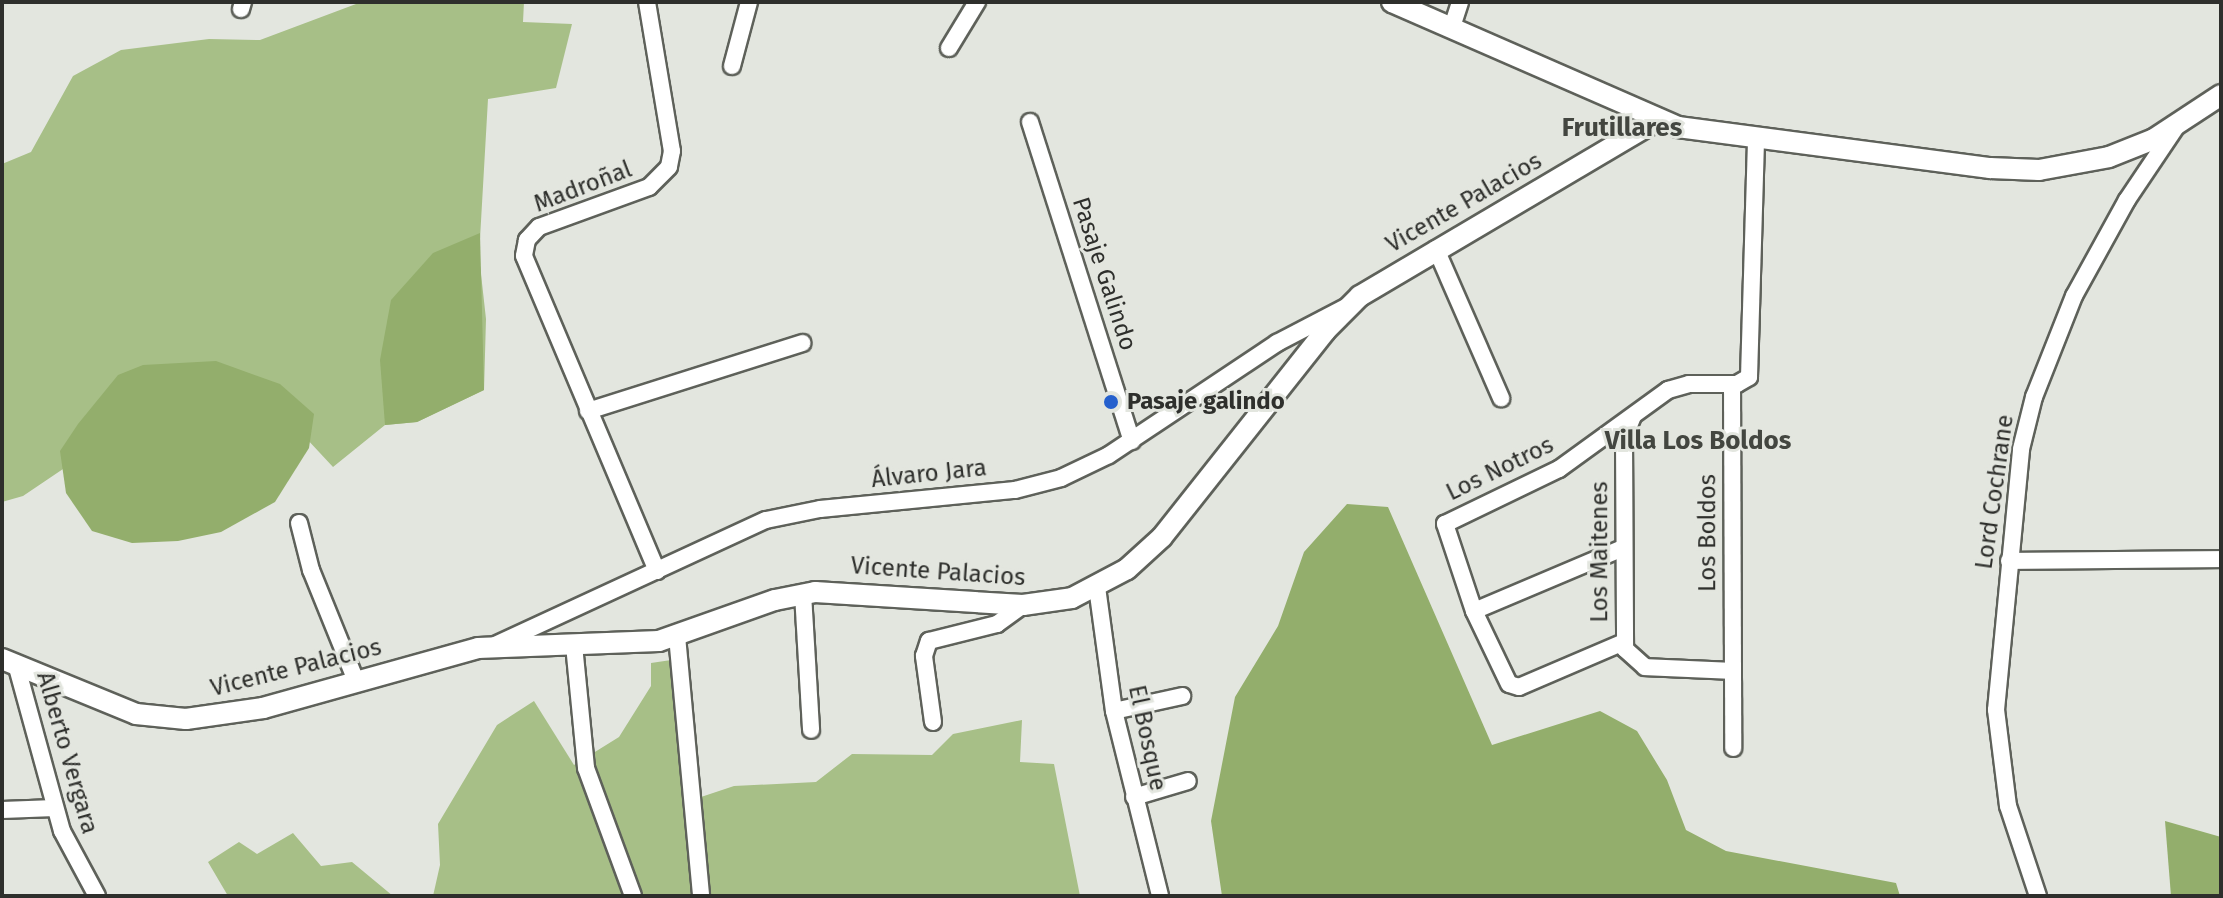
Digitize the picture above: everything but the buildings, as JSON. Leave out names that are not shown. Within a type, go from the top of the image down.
[{"type":"main road","points":[[1392,2],[1678,127],[1756,139],[2039,170],[2109,157],[2177,126],[2221,95]]},
{"type":"main road","name":"Vicente Palacios","points":[[9,661],[136,714],[170,719],[263,708],[493,646],[638,644],[677,636],[803,594],[839,591],[1023,605],[1053,603],[1097,587],[1162,537],[1348,306],[1436,249],[1659,119]]},
{"type":"street","name":"Madroñal","points":[[647,2],[672,151],[669,167],[649,187],[539,227],[525,248],[526,264],[657,571]]},
{"type":"street","points":[[732,66],[749,2]]},
{"type":"street","points":[[949,48],[977,2]]},
{"type":"street","points":[[1452,27],[1460,2]]},
{"type":"street","name":"Pasaje Galindo","points":[[1030,122],[1132,441]]},
{"type":"street","name":"Lord Cochrane","points":[[2038,896],[2008,806],[1998,743],[1997,678],[2021,449],[2034,397],[2090,263],[2177,126]]},
{"type":"street","points":[[1732,384],[1746,380],[1753,367],[1756,139]]},
{"type":"street","points":[[1436,249],[1501,398]]},
{"type":"street","name":"Álvaro Jara","points":[[493,646],[775,517],[1038,485],[1086,468],[1132,441],[1277,343],[1348,306]]},
{"type":"street","points":[[588,411],[802,343]]},
{"type":"street","name":"Los Notros","points":[[1624,642],[1512,687],[1474,611],[1445,535],[1448,520],[1549,475],[1678,387],[1732,384]]},
{"type":"street","name":"Los Boldos","points":[[1732,384],[1733,748]]},
{"type":"street","name":"Los Maitenes","points":[[1624,642],[1624,438],[1634,415]]},
{"type":"street","points":[[299,523],[311,570],[356,681]]},
{"type":"street","points":[[1474,611],[1623,548]]},
{"type":"street","points":[[2009,561],[2221,559]]},
{"type":"street","name":"El Bosque","points":[[1097,587],[1114,711],[1160,896]]},
{"type":"street","points":[[803,594],[811,730]]},
{"type":"street","points":[[933,722],[924,656],[929,641],[997,624],[1023,605]]},
{"type":"street","points":[[677,636],[701,896]]},
{"type":"street","points":[[1624,642],[1632,659],[1645,667],[1732,671]]},
{"type":"street","points":[[574,645],[586,768],[633,896]]},
{"type":"street","name":"Alberto Vergara","points":[[9,661],[55,808],[78,869],[97,896]]},
{"type":"street","points":[[1114,711],[1182,696]]},
{"type":"street","points":[[1134,797],[1188,781]]},
{"type":"street","points":[[2,810],[55,808]]},
{"type":"green space","points":[[524,2],[523,22],[572,24],[556,88],[488,99],[479,256],[486,319],[484,390],[417,422],[385,425],[333,467],[278,408],[63,469],[23,496],[2,502],[2,164],[31,152],[73,76],[121,50],[209,39],[260,40],[356,4]]},
{"type":"green space","points":[[480,233],[484,390],[417,422],[385,425],[380,360],[391,300],[433,253]]},
{"type":"green space","points":[[216,361],[280,384],[314,414],[309,448],[275,502],[221,532],[178,541],[132,543],[92,531],[66,493],[60,451],[78,424],[118,375],[143,365]]},
{"type":"green space","points":[[1347,504],[1388,507],[1492,745],[1600,711],[1637,731],[1667,780],[1686,830],[1726,851],[1896,883],[1900,896],[1222,896],[1211,821],[1235,697],[1278,626],[1304,552]]},
{"type":"green space","points":[[678,659],[695,799],[734,786],[816,782],[852,754],[932,755],[953,734],[1022,720],[1020,762],[1054,764],[1080,896],[433,896],[440,865],[438,824],[497,725],[534,701],[574,765],[619,737],[651,686],[651,663]]},
{"type":"green space","points":[[2165,821],[2221,837],[2221,896],[2171,896]]},
{"type":"green space","points":[[293,833],[321,866],[352,862],[393,896],[228,896],[208,862],[239,842],[257,854]]},
{"type":"place","name":"Pasaje galindo","points":[[1111,402]]},
{"type":"district","name":"Frutillares","points":[[1622,128]]},
{"type":"district","name":"Villa Los Boldos","points":[[1698,441]]}]
